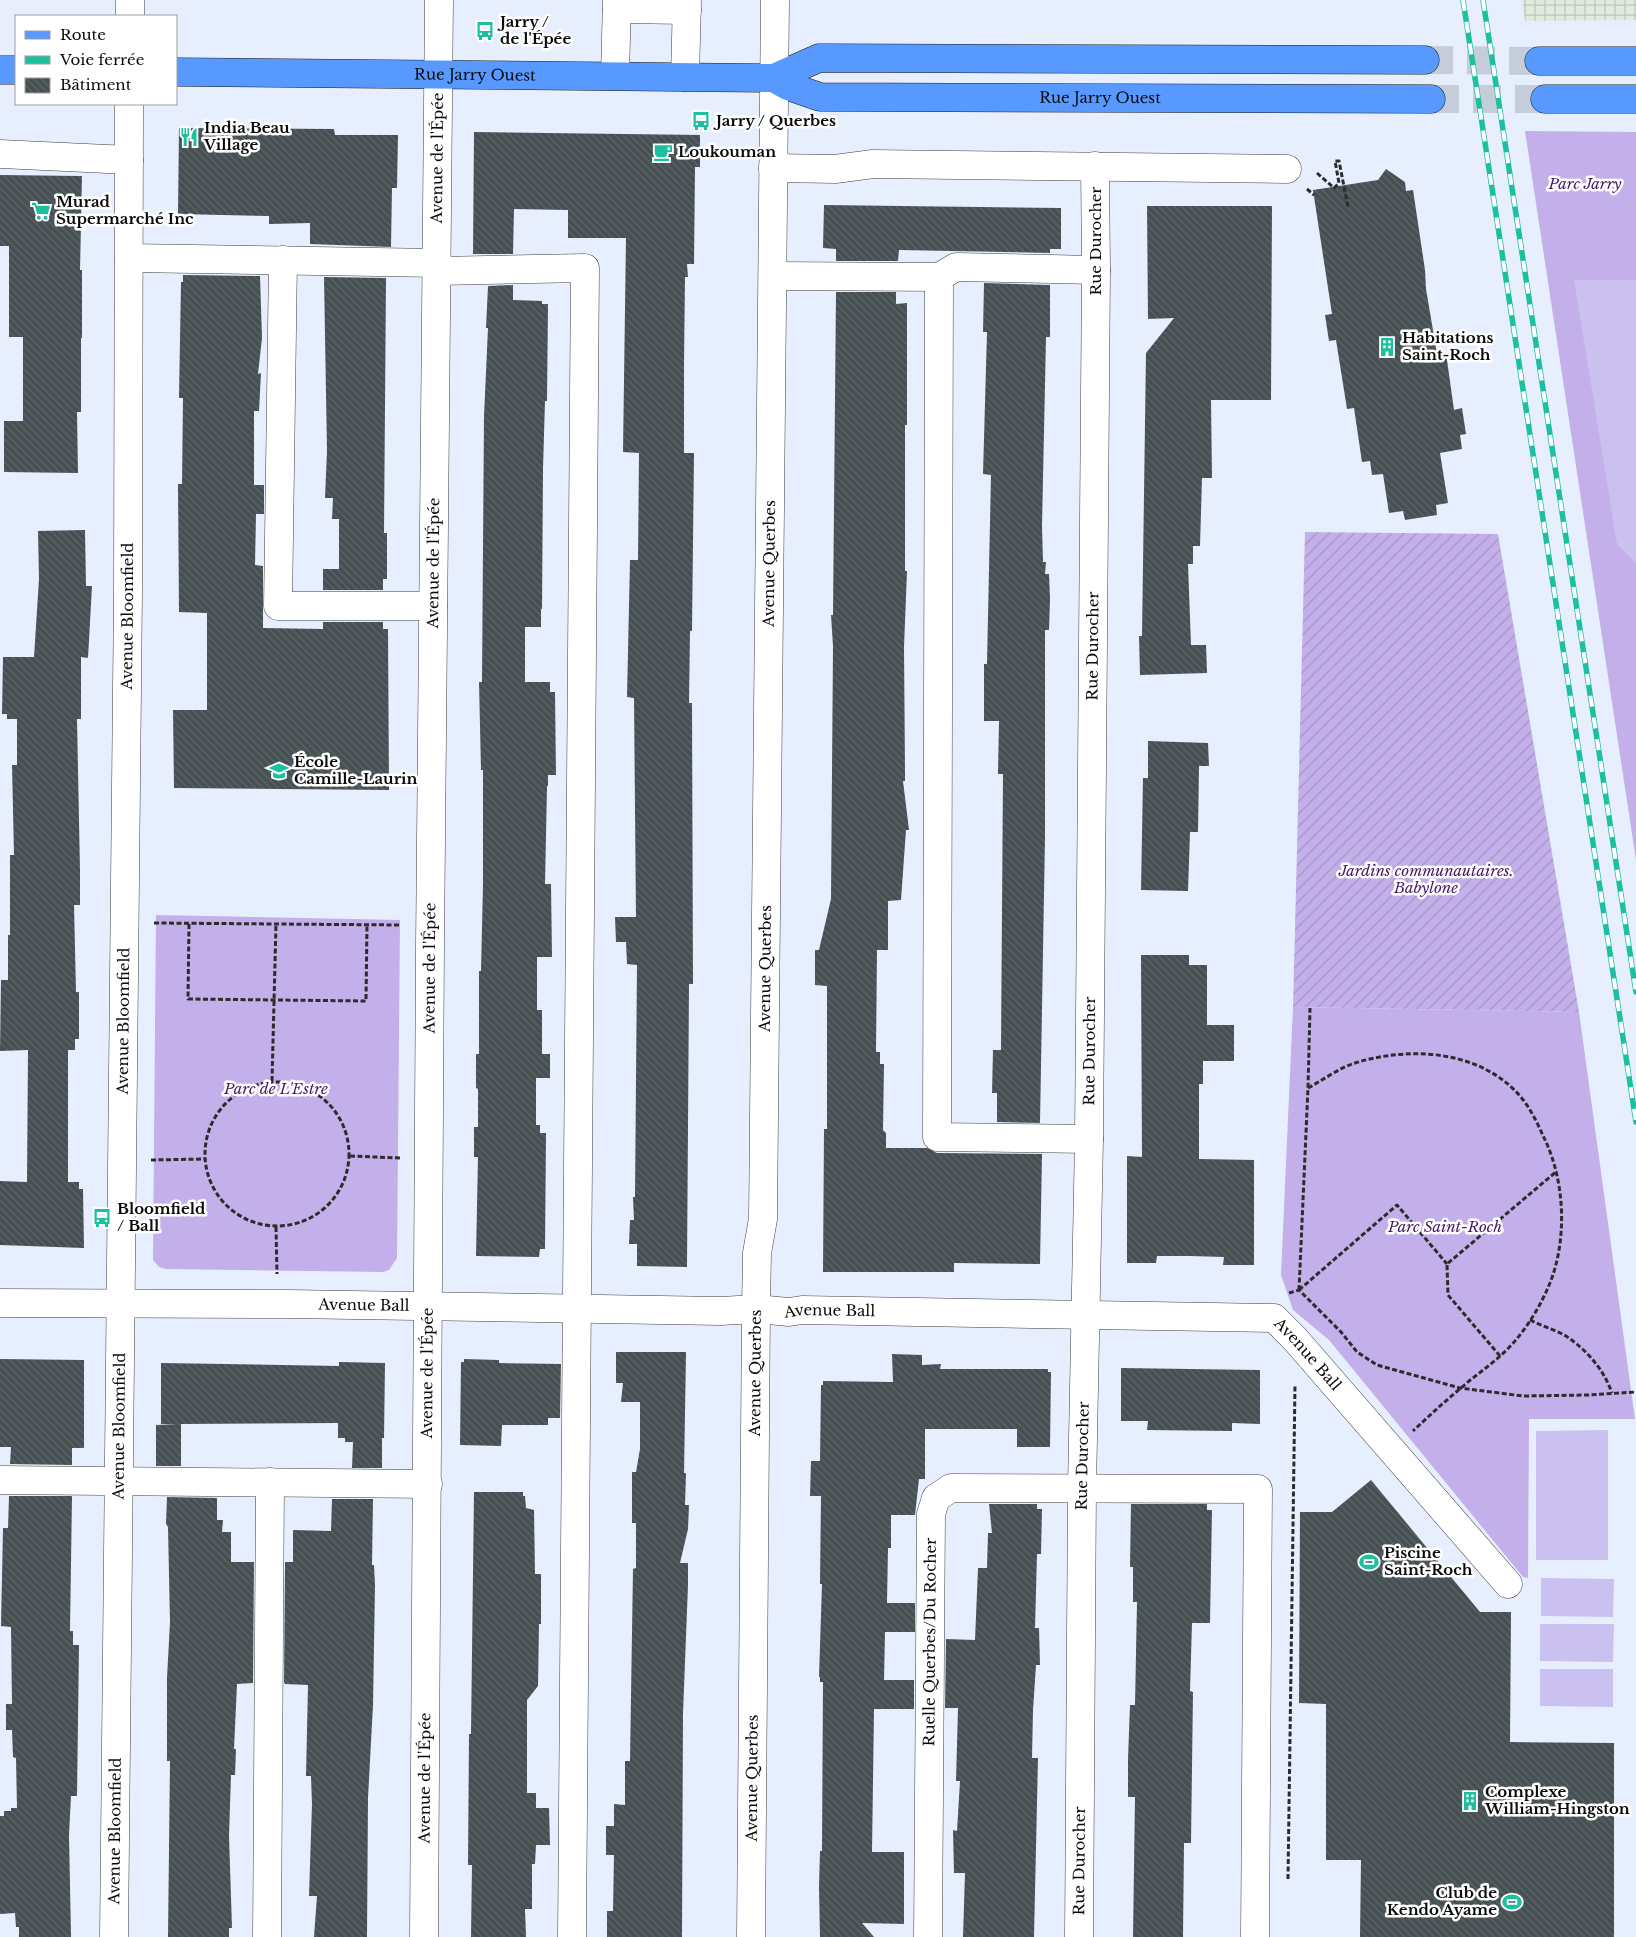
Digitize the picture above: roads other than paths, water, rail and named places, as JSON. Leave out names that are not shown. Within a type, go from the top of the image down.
[{"type":"main road","name":"Rue Jarry Ouest","points":[[178,72],[774,78],[819,58],[1425,60]]},
{"type":"main road","points":[[1539,60],[1636,61]]},
{"type":"main road","points":[[0,70],[15,70]]},
{"type":"main road","name":"Rue Jarry Ouest","points":[[774,78],[788,86],[820,97],[1431,99]]},
{"type":"main road","points":[[1545,99],[1636,99]]},
{"type":"street","points":[[130,0],[130,15]]},
{"type":"street","name":"Avenue de l'Épée","points":[[424,1937],[439,0]]},
{"type":"street","name":"Avenue Querbes","points":[[751,1937],[756,1310],[757,1253],[763,1219],[775,0]]},
{"type":"street","points":[[615,76],[617,5],[687,5],[685,77]]},
{"type":"street","name":"Avenue Bloomfield","points":[[114,1937],[127,691],[129,105]]},
{"type":"street","points":[[0,154],[129,160]]},
{"type":"street","points":[[773,168],[835,169],[873,164],[1287,169]]},
{"type":"street","name":"Rue Durocher","points":[[1079,1937],[1082,1488],[1087,1314],[1089,1139],[1096,270],[1095,166]]},
{"type":"street","points":[[129,258],[283,260],[438,267],[585,268],[572,1937]]},
{"type":"street","points":[[283,260],[278,606],[433,606]]},
{"type":"street","points":[[773,276],[939,277],[956,268],[1096,270]]},
{"type":"street","points":[[939,277],[937,1137],[1089,1139]]},
{"type":"street","name":"Avenue Ball","points":[[0,1303],[289,1304],[789,1312],[802,1310],[1274,1318],[1295,1339],[1508,1584]]},
{"type":"street","points":[[0,1480],[428,1484]]},
{"type":"street","points":[[267,1937],[270,1482]]},
{"type":"street","name":"Ruelle Querbes/Du Rocher","points":[[928,1937],[931,1514],[936,1498],[951,1488],[1258,1489],[1255,1937]]},
{"type":"tunnel","points":[[1425,60],[1539,61]]},
{"type":"tunnel","points":[[1431,99],[1545,99]]},
{"type":"railway","points":[[1463,0],[1636,1122]]},
{"type":"railway","points":[[1483,0],[1636,992]]},
{"type":"place","name":"Jarry / de l'Épée","points":[[485,31]]},
{"type":"place","name":"Jarry / Querbes","points":[[701,121]]},
{"type":"place","name":"India Beau Village","points":[[189,137]]},
{"type":"place","name":"Loukouman","points":[[663,152]]},
{"type":"place","name":"Murad Supermarché Inc","points":[[41,211]]},
{"type":"place","name":"Habitations Saint-Roch","points":[[1387,347]]},
{"type":"place","name":"École Camille-Laurin","points":[[279,771]]},
{"type":"place","name":"Bloomfield / Ball","points":[[102,1218]]},
{"type":"place","name":"Piscine Saint-Roch","points":[[1369,1562]]},
{"type":"place","name":"Complexe William-Hingston","points":[[1470,1801]]},
{"type":"place","name":"Club de Kendo Ayame","points":[[1512,1902]]},
{"type":"park label","name":"Parc Jarry","points":[[1585,184]]},
{"type":"park label","name":"Jardins communautaires. Babylone","points":[[1426,880]]},
{"type":"park label","name":"Parc de L'Estre","points":[[276,1089]]},
{"type":"park label","name":"Parc Saint-Roch","points":[[1445,1227]]}]
